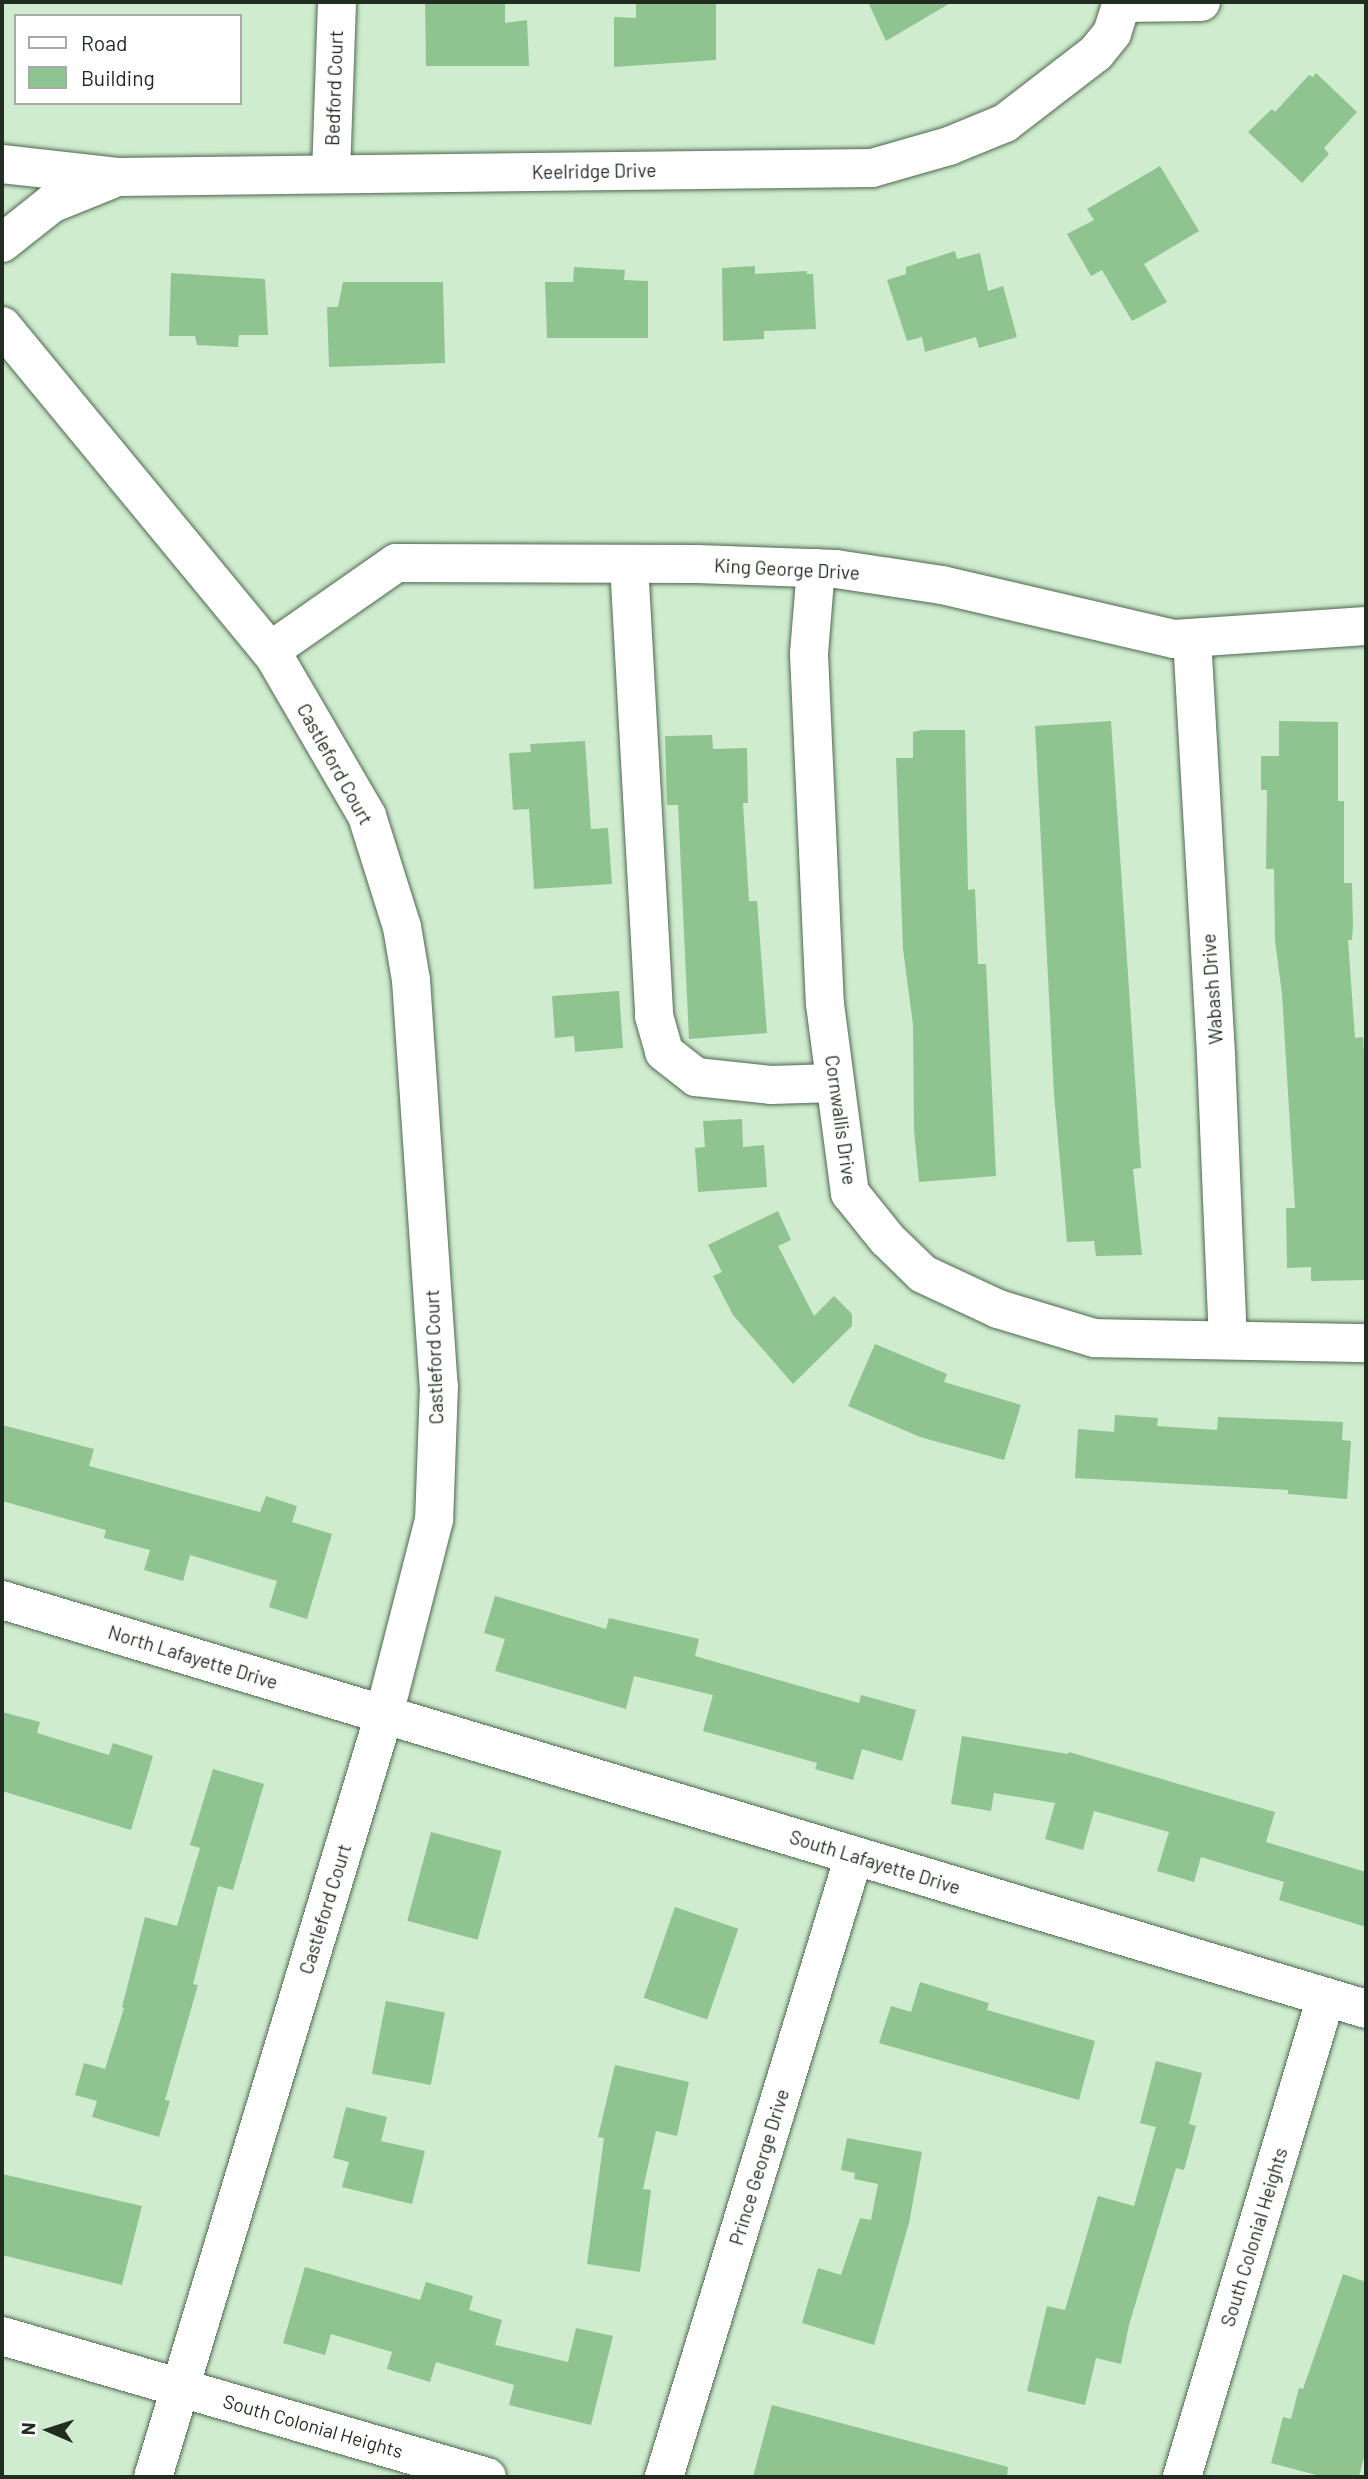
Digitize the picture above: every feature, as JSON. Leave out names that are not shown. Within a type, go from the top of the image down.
[{"type":"street","name":"Bedford Court","points":[[331,174],[337,2]]},
{"type":"street","name":"Keelridge Drive","points":[[2,164],[117,177],[872,168],[949,146],[1005,123],[1096,53],[1112,33],[1122,2]]},
{"type":"street","points":[[1122,2],[1202,2]]},
{"type":"street","points":[[2,243],[51,204],[117,177]]},
{"type":"street","name":"Castleford Court","points":[[2,326],[270,651],[367,816],[402,928],[411,980],[439,1386],[434,1520],[384,1715],[153,2477]]},
{"type":"street","name":"King George Drive","points":[[270,651],[396,563],[816,568],[942,585],[1174,639],[1366,626]]},
{"type":"street","points":[[629,564],[654,1016],[664,1052],[696,1076],[771,1085],[835,1083]]},
{"type":"street","name":"Cornwallis Drive","points":[[816,568],[809,654],[825,1004],[850,1193],[887,1239],[923,1274],[999,1309],[1094,1338],[1366,1343]]},
{"type":"street","name":"Wabash Drive","points":[[1192,638],[1216,1056],[1228,1340]]},
{"type":"street","name":"North Lafayette Drive","points":[[2,1600],[384,1715]]},
{"type":"street","name":"South Lafayette Drive","points":[[384,1715],[1366,2009]]},
{"type":"street","name":"Prince George Drive","points":[[664,2477],[854,1856]]},
{"type":"street","name":"South Colonial Heights","points":[[1181,2477],[1326,1997]]},
{"type":"street","name":"South Colonial Heights","points":[[2,2336],[487,2477]]},
{"type":"building","points":[[425,2],[505,2],[505,23],[527,20],[529,66],[426,66]]},
{"type":"building","points":[[636,2],[716,2],[716,60],[614,67],[614,17],[636,18]]},
{"type":"building","points":[[868,2],[952,2],[886,41]]},
{"type":"building","points":[[1316,73],[1357,112],[1324,148],[1329,154],[1302,183],[1248,132],[1272,109],[1275,112],[1309,75],[1313,77]]},
{"type":"building","points":[[1160,166],[1199,231],[1144,264],[1167,302],[1132,321],[1102,270],[1091,276],[1067,234],[1094,220],[1087,209]]},
{"type":"building","points":[[955,251],[957,259],[980,253],[988,291],[1003,286],[1017,337],[979,348],[976,337],[925,352],[922,337],[907,341],[887,280],[906,274],[906,267]]},
{"type":"building","points":[[755,266],[755,274],[807,271],[807,274],[813,274],[816,329],[764,331],[764,339],[723,341],[722,268]]},
{"type":"building","points":[[574,267],[625,270],[624,280],[648,281],[648,338],[547,338],[545,282],[573,282]]},
{"type":"building","points":[[171,273],[265,279],[268,335],[239,335],[238,347],[197,345],[195,336],[169,336]]},
{"type":"building","points":[[343,282],[443,282],[445,363],[329,367],[327,307],[338,307]]},
{"type":"building","points":[[1111,721],[1141,1168],[1133,1169],[1142,1255],[1096,1256],[1094,1241],[1067,1242],[1054,1094],[1035,726]]},
{"type":"building","points":[[1279,721],[1338,722],[1338,801],[1344,801],[1344,883],[1352,883],[1353,926],[1352,940],[1348,940],[1355,1038],[1363,1037],[1366,1080],[1366,1280],[1311,1281],[1311,1267],[1287,1268],[1286,1208],[1295,1208],[1282,994],[1275,941],[1274,869],[1266,869],[1267,790],[1261,790],[1261,756],[1279,756]]},
{"type":"building","points":[[965,730],[968,890],[975,889],[978,964],[986,964],[996,1176],[919,1182],[914,1130],[913,1025],[903,949],[896,758],[913,758],[913,732]]},
{"type":"building","points":[[712,735],[713,749],[747,748],[748,803],[743,803],[749,901],[757,901],[767,1033],[689,1039],[678,805],[667,805],[665,736]]},
{"type":"building","points":[[585,741],[591,829],[608,828],[612,884],[534,889],[529,809],[513,810],[509,753],[531,752],[530,744]]},
{"type":"building","points":[[619,991],[623,1048],[575,1052],[574,1036],[555,1038],[552,996]]},
{"type":"building","points":[[742,1119],[743,1147],[764,1145],[767,1187],[698,1192],[695,1148],[705,1147],[703,1121]]},
{"type":"building","points":[[778,1211],[791,1240],[778,1246],[814,1316],[834,1296],[852,1314],[852,1326],[793,1384],[733,1315],[713,1276],[722,1272],[708,1245]]},
{"type":"building","points":[[875,1344],[947,1374],[944,1382],[1021,1405],[1004,1460],[920,1437],[848,1406]]},
{"type":"building","points":[[1115,1415],[1158,1418],[1157,1426],[1217,1430],[1218,1417],[1343,1422],[1342,1440],[1351,1441],[1347,1499],[1288,1494],[1288,1490],[1075,1478],[1078,1429],[1114,1432]]},
{"type":"building","points":[[2,1425],[94,1449],[89,1466],[260,1512],[266,1496],[297,1506],[292,1522],[332,1534],[307,1619],[269,1607],[277,1581],[190,1555],[183,1581],[144,1570],[150,1550],[104,1538],[106,1530],[2,1501]]},
{"type":"building","points":[[495,1596],[606,1629],[609,1618],[699,1639],[695,1656],[859,1703],[861,1695],[916,1710],[902,1761],[862,1749],[853,1780],[815,1769],[817,1763],[703,1731],[713,1695],[634,1676],[626,1709],[495,1671],[505,1639],[484,1633]]},
{"type":"building","points":[[2,1712],[40,1722],[37,1733],[109,1755],[113,1743],[153,1756],[131,1830],[2,1791]]},
{"type":"building","points":[[962,1736],[1068,1754],[1069,1752],[1275,1812],[1266,1842],[1366,1872],[1366,1927],[1279,1900],[1284,1882],[1201,1857],[1194,1882],[1157,1871],[1169,1832],[1094,1811],[1083,1850],[1045,1839],[1055,1803],[994,1793],[991,1811],[951,1804]]},
{"type":"building","points":[[213,1769],[264,1784],[233,1890],[218,1886],[193,1984],[198,1985],[165,2100],[170,2101],[159,2137],[92,2117],[97,2101],[75,2095],[84,2063],[105,2069],[124,2008],[122,2007],[145,1917],[177,1926],[200,1848],[190,1845]]},
{"type":"building","points":[[431,1832],[502,1851],[478,1940],[407,1921]]},
{"type":"building","points":[[675,1907],[738,1929],[707,2020],[644,1998]]},
{"type":"building","points":[[920,1982],[989,2003],[987,2010],[1095,2041],[1079,2100],[879,2043],[891,2006],[911,2012]]},
{"type":"building","points":[[386,2001],[445,2012],[431,2085],[372,2074]]},
{"type":"building","points":[[1156,2061],[1202,2073],[1189,2124],[1196,2126],[1184,2170],[1176,2168],[1129,2325],[1121,2364],[1096,2358],[1085,2405],[1027,2391],[1047,2306],[1065,2310],[1098,2196],[1134,2206],[1156,2127],[1140,2123]]},
{"type":"building","points":[[615,2065],[689,2082],[677,2136],[656,2131],[643,2189],[651,2190],[640,2272],[587,2264],[604,2138],[598,2137]]},
{"type":"building","points":[[346,2107],[387,2117],[381,2141],[425,2151],[412,2204],[342,2187],[349,2162],[333,2158]]},
{"type":"building","points":[[847,2138],[922,2152],[909,2223],[874,2345],[802,2323],[818,2268],[841,2275],[860,2218],[871,2220],[878,2184],[854,2179],[855,2173],[841,2170]]},
{"type":"building","points":[[2,2174],[142,2206],[122,2285],[2,2255]]},
{"type":"building","points":[[305,2267],[420,2300],[426,2282],[473,2296],[469,2310],[502,2320],[495,2345],[568,2362],[576,2328],[613,2336],[591,2425],[509,2405],[514,2385],[436,2362],[430,2382],[387,2369],[392,2352],[331,2334],[325,2355],[283,2343]]},
{"type":"building","points":[[1343,2274],[1366,2282],[1366,2449],[1359,2477],[1324,2477],[1271,2463],[1283,2417],[1291,2419],[1299,2388],[1303,2389]]},
{"type":"building","points":[[772,2405],[1008,2467],[1007,2477],[753,2477]]}]
